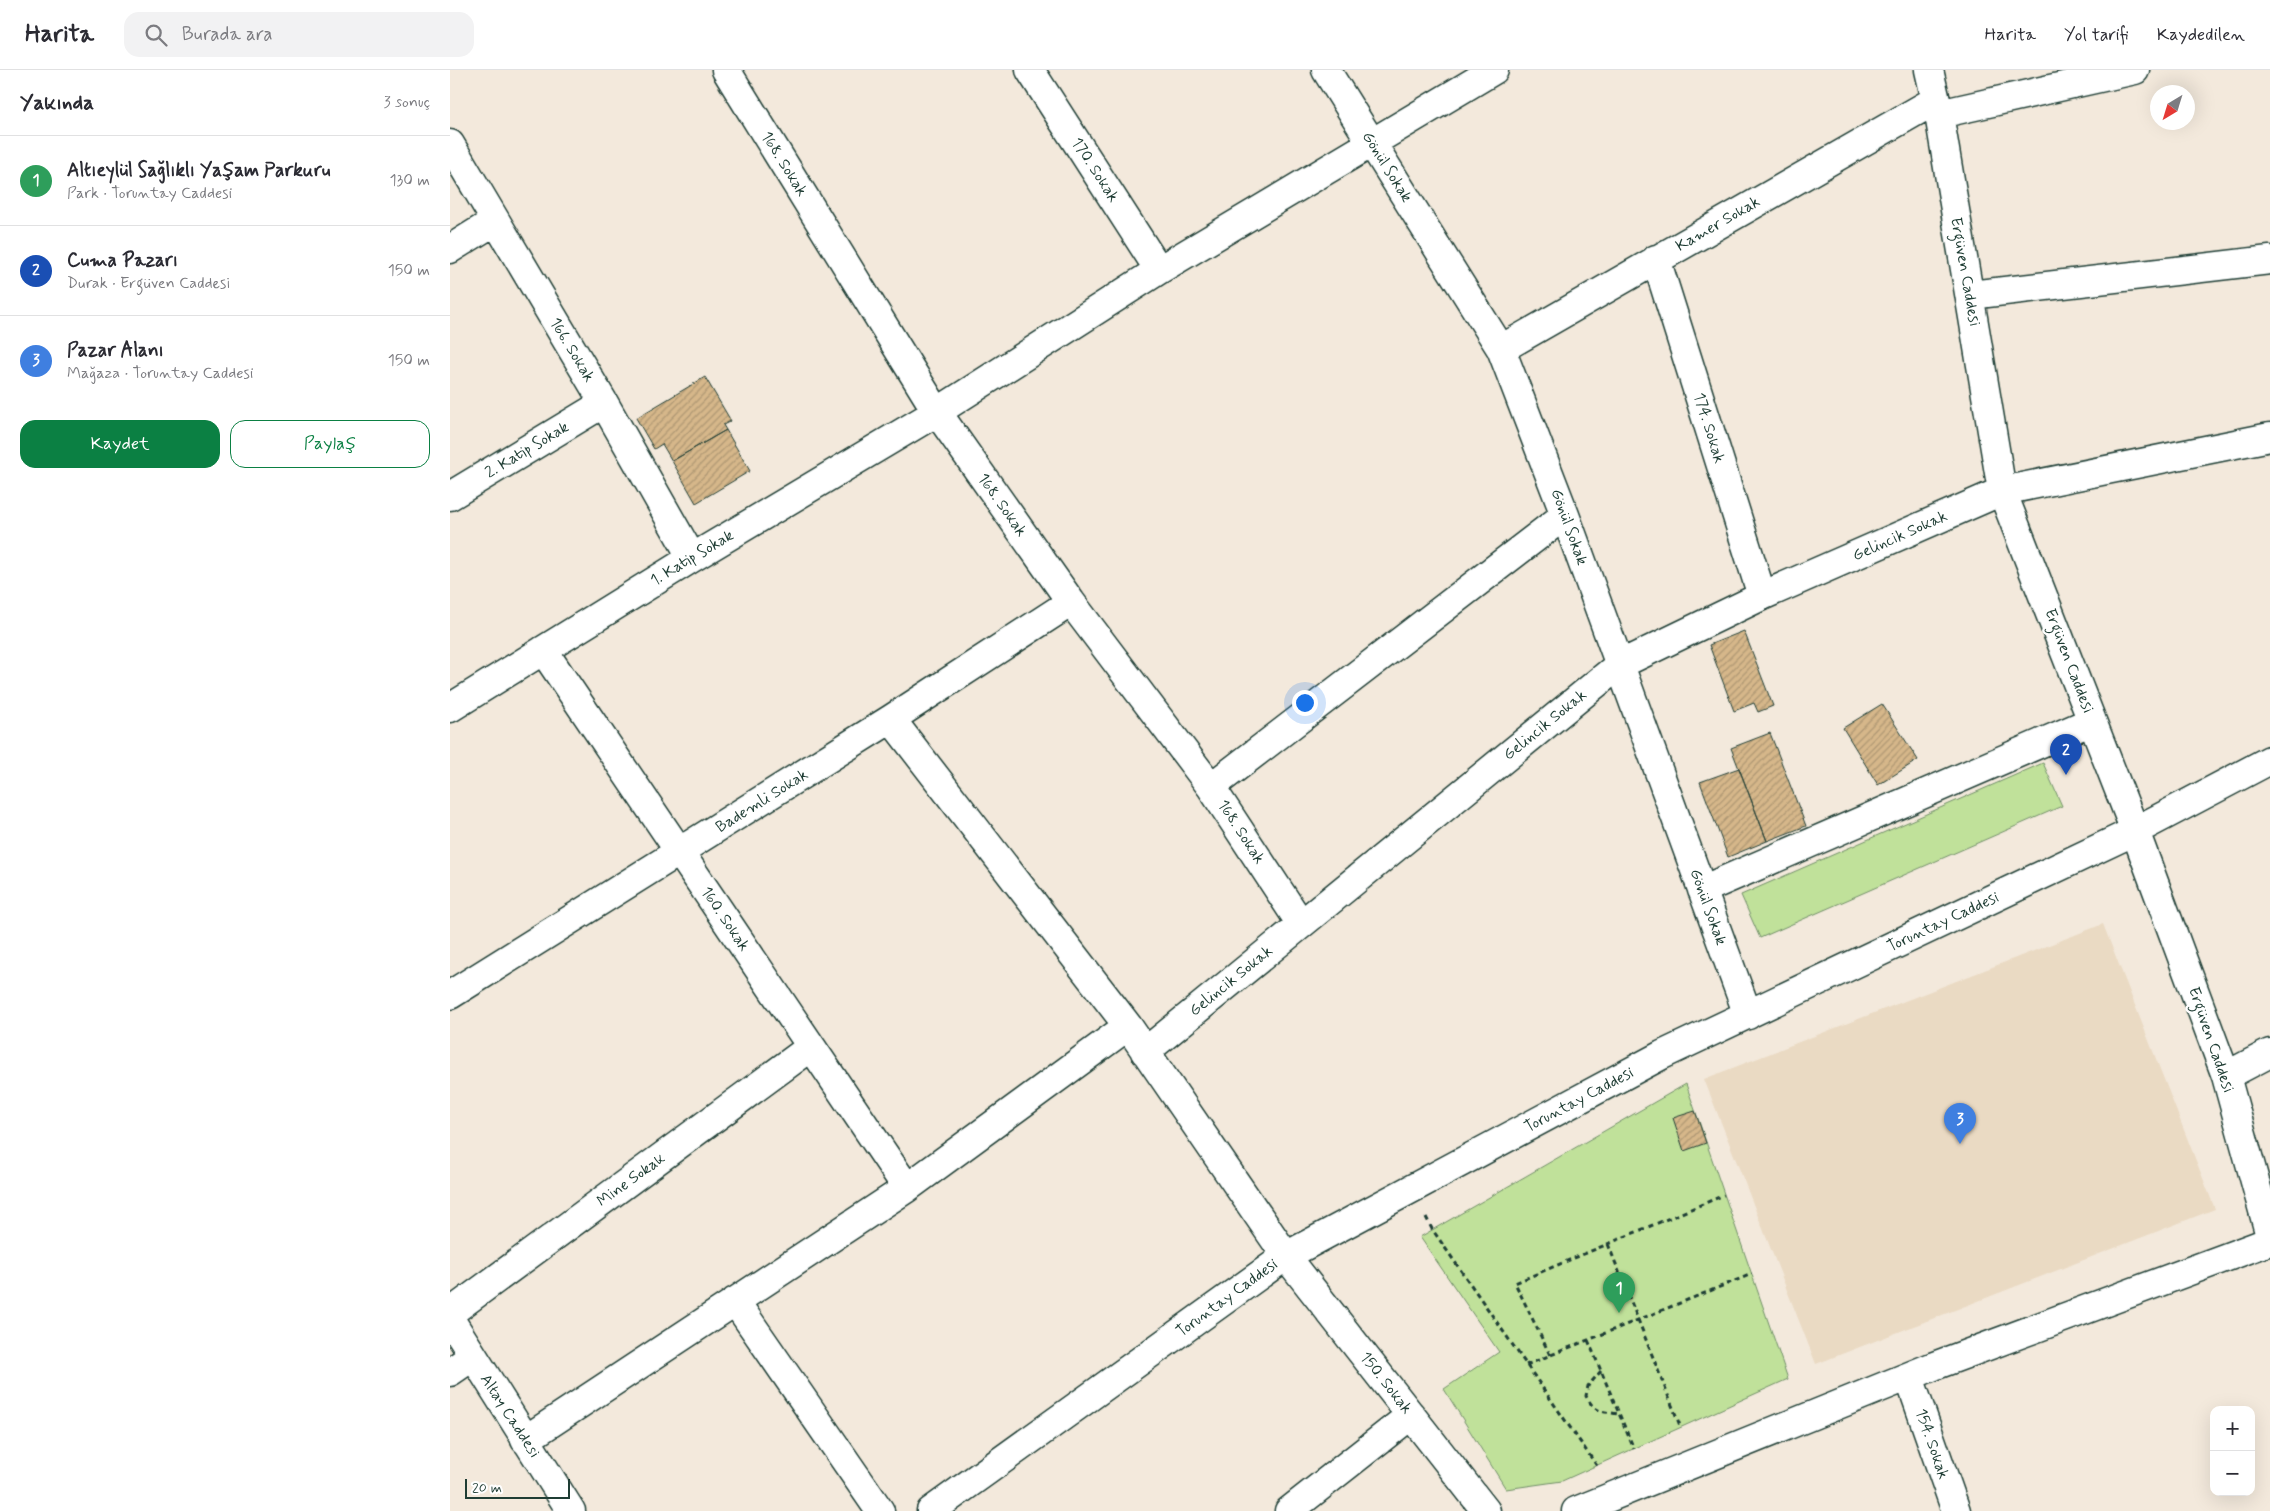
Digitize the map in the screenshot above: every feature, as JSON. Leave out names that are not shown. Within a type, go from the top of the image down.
[{"type":"street","name":"168. Sokak","points":[[726,70],[937,412],[1071,602],[1211,787],[1301,924]]},
{"type":"street","name":"170. Sokak","points":[[1030,70],[1159,270]]},
{"type":"street","name":"Gönül Sokak","points":[[1326,70],[1500,349],[1565,515],[1748,1015]]},
{"type":"street","name":"1. Katip Sokak","points":[[450,708],[692,558],[937,412],[1159,270],[1494,70]]},
{"type":"street","name":"Ergüven Caddesi","points":[[1929,70],[1970,295],[2002,491],[2135,832],[2226,1076],[2270,1236]]},
{"type":"street","name":"Kamer Sokak","points":[[1500,349],[1656,259],[1937,107],[2135,70]]},
{"type":"street","name":"166. Sokak","points":[[450,144],[604,404],[692,558]]},
{"type":"street","points":[[450,249],[496,222]]},
{"type":"street","name":"174. Sokak","points":[[1656,259],[1762,596]]},
{"type":"street","points":[[1970,295],[2270,260]]},
{"type":"street","name":"2. Katip Sokak","points":[[454,486],[604,404]]},
{"type":"street","name":"Gelincik Sokak","points":[[1145,1052],[1619,665],[1762,596],[2002,491],[2270,437]]},
{"type":"street","points":[[1211,787],[1565,515]]},
{"type":"street","name":"Bademli Sokak","points":[[450,995],[891,719],[1071,602]]},
{"type":"street","name":"160. Sokak","points":[[543,650],[907,1188]]},
{"type":"street","name":"150. Sokak","points":[[891,719],[1128,1026],[1286,1256],[1486,1511]]},
{"type":"street","points":[[1702,890],[2092,720]]},
{"type":"street","name":"Toruntay Caddesi","points":[[931,1511],[1286,1256],[1662,1055],[2135,832],[2270,760]]},
{"type":"street","points":[[525,1440],[907,1188],[1128,1026]]},
{"type":"street","name":"Mine Sokak","points":[[450,1313],[811,1047]]},
{"type":"street","points":[[2226,1076],[2270,1053]]},
{"type":"street","points":[[1576,1511],[1909,1377],[2270,1241]]},
{"type":"street","points":[[735,1301],[880,1511]]},
{"type":"street","name":"Altay Caddesi","points":[[450,1319],[568,1510]]},
{"type":"street","points":[[450,1372],[472,1357]]},
{"type":"street","name":"154. Sokak","points":[[1909,1377],[1956,1511]]},
{"type":"street","points":[[1289,1511],[1411,1415]]},
{"type":"path","points":[[1412,1189],[1432,1229],[1597,1466]]},
{"type":"path","points":[[1550,1355],[1515,1283],[1724,1195]]},
{"type":"path","points":[[1608,1244],[1681,1428]]},
{"type":"path","points":[[1526,1365],[1752,1274]]},
{"type":"path","points":[[1588,1340],[1634,1449]]},
{"type":"path","points":[[1601,1371],[1588,1386],[1586,1396],[1592,1407],[1599,1411],[1619,1414]]},
{"type":"shaded area","points":[[2103,924],[2215,1209],[1816,1364],[1704,1079]]},
{"type":"green space","points":[[2043,763],[2062,806],[1760,938],[1741,895]]},
{"type":"green space","points":[[1686,1084],[1788,1379],[1562,1481],[1506,1489],[1444,1389],[1499,1352],[1420,1237]]},
{"type":"building","points":[[705,377],[731,421],[723,425],[726,430],[672,461],[662,444],[654,449],[636,418]]},
{"type":"building","points":[[726,430],[750,471],[696,503],[672,461]]},
{"type":"building","points":[[1744,631],[1773,706],[1758,712],[1754,703],[1734,711],[1709,645]]},
{"type":"building","points":[[1882,704],[1918,760],[1878,785],[1843,728]]},
{"type":"building","points":[[1770,733],[1806,826],[1767,841],[1731,748]]},
{"type":"building","points":[[1739,768],[1767,841],[1728,857],[1700,782]]},
{"type":"building","points":[[1695,1111],[1706,1143],[1684,1151],[1673,1118]]},
{"type":"place","name":"Cuma Pazarı","points":[[2066,775]]},
{"type":"place","name":"Pazar Alanı","points":[[1960,1144]]},
{"type":"place","name":"Altıeylül Sağlıklı Yaşam Parkuru","points":[[1619,1313]]}]
